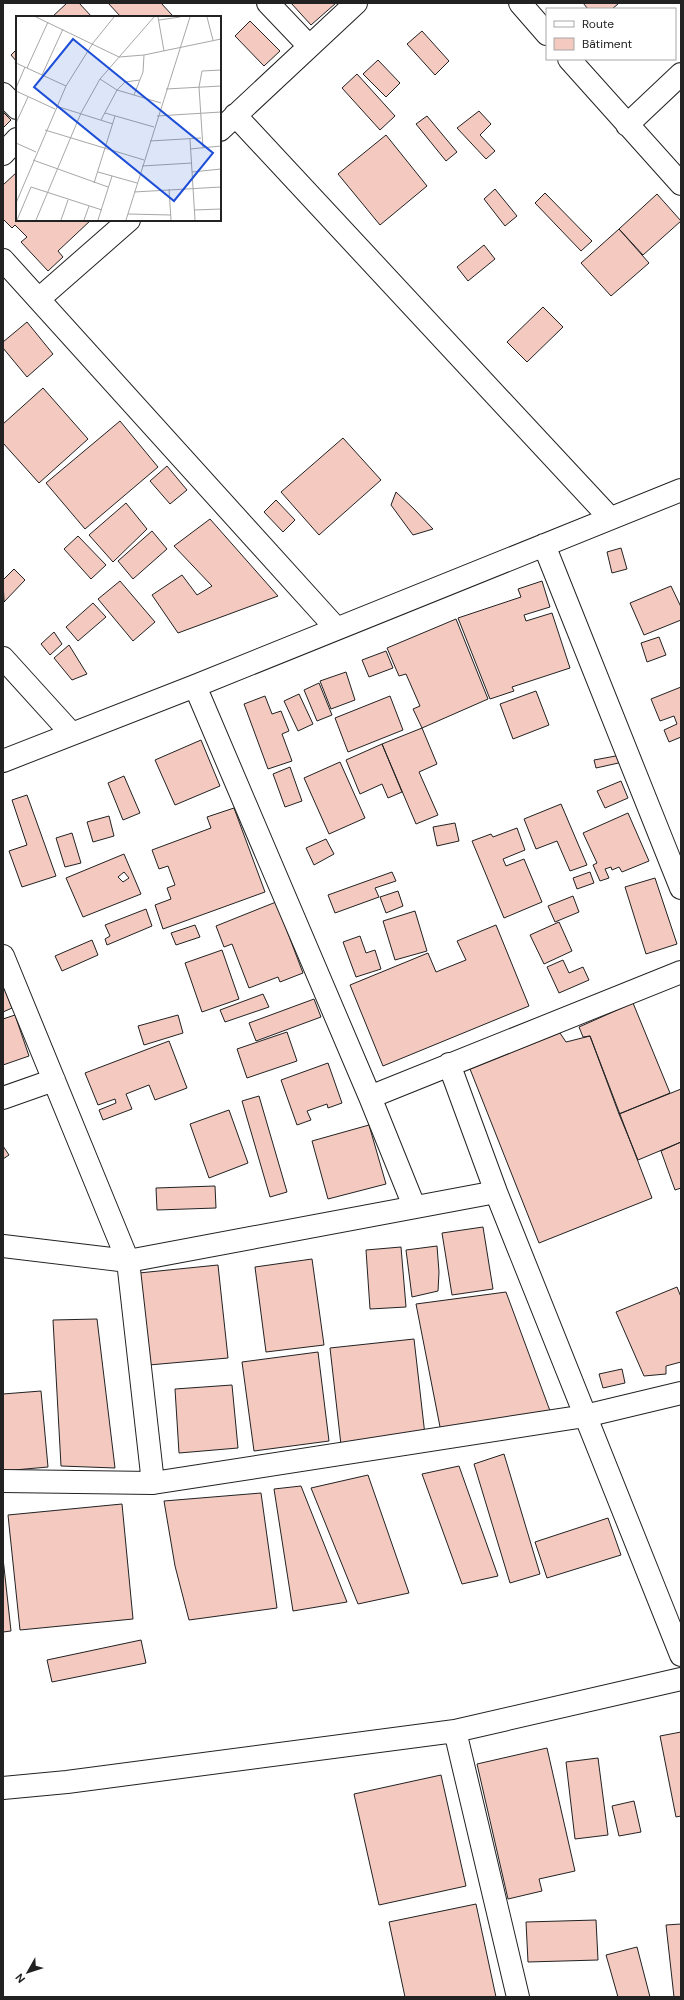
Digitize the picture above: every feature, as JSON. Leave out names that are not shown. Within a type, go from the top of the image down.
[{"type":"street","points":[[268,3],[309,46]]},
{"type":"street","points":[[356,3],[228,123],[610,518]]},
{"type":"street","points":[[520,3],[546,33]]},
{"type":"street","points":[[570,60],[681,184]]},
{"type":"street","points":[[627,125],[681,74]]},
{"type":"street","points":[[3,94],[16,107]]},
{"type":"street","points":[[3,154],[16,140]]},
{"type":"street","points":[[40,298],[126,221]]},
{"type":"street","points":[[3,260],[40,298],[336,628]]},
{"type":"street","points":[[3,761],[195,686],[681,490]]},
{"type":"street","points":[[544,545],[681,888]]},
{"type":"street","points":[[3,658],[72,734]]},
{"type":"street","points":[[195,686],[370,1097],[414,1206]]},
{"type":"street","points":[[3,956],[128,1260],[153,1483]]},
{"type":"street","points":[[370,1097],[681,972]]},
{"type":"street","points":[[449,1064],[496,1192],[681,1655]]},
{"type":"street","points":[[3,1098],[54,1080]]},
{"type":"street","points":[[3,1246],[128,1260],[496,1192]]},
{"type":"street","points":[[3,1481],[153,1483],[585,1416],[681,1393]]},
{"type":"street","points":[[3,1788],[75,1781],[455,1731],[681,1679]]},
{"type":"street","points":[[455,1731],[518,1997]]},
{"type":"building","points":[[67,3],[79,3],[91,16],[53,16]]},
{"type":"building","points":[[108,3],[161,3],[172,15],[171,16],[120,16]]},
{"type":"building","points":[[291,3],[336,3],[311,25]]},
{"type":"building","points":[[583,3],[618,4],[613,8],[587,8]]},
{"type":"building","points":[[250,21],[280,51],[264,66],[235,36]]},
{"type":"building","points":[[422,31],[449,61],[435,75],[407,44]]},
{"type":"building","points":[[16,50],[16,61],[11,55]]},
{"type":"building","points":[[378,60],[400,83],[386,97],[363,74]]},
{"type":"building","points":[[357,74],[395,116],[380,130],[342,88]]},
{"type":"building","points":[[479,111],[491,124],[480,135],[495,151],[486,159],[457,128]]},
{"type":"building","points":[[3,112],[11,120],[3,128]]},
{"type":"building","points":[[427,116],[457,152],[446,161],[416,124]]},
{"type":"building","points":[[386,135],[427,186],[380,225],[338,174]]},
{"type":"building","points":[[16,173],[16,221],[90,221],[58,251],[63,257],[48,271],[21,242],[27,237],[15,225],[12,228],[3,219],[3,185]]},
{"type":"building","points":[[495,189],[517,216],[505,226],[484,199]]},
{"type":"building","points":[[545,193],[592,241],[581,251],[535,203]]},
{"type":"building","points":[[657,194],[681,221],[643,255],[619,229]]},
{"type":"building","points":[[619,229],[649,263],[611,296],[581,263]]},
{"type":"building","points":[[484,245],[495,259],[468,281],[457,267]]},
{"type":"building","points":[[543,307],[563,327],[527,362],[507,342]]},
{"type":"building","points":[[27,322],[53,354],[27,377],[3,348],[3,342]]},
{"type":"building","points":[[43,388],[88,439],[39,483],[3,443],[3,424]]},
{"type":"building","points":[[120,421],[158,467],[85,529],[46,483]]},
{"type":"building","points":[[343,438],[381,480],[319,535],[281,492]]},
{"type":"building","points":[[167,466],[187,490],[170,504],[150,481]]},
{"type":"building","points":[[396,492],[433,529],[413,535],[391,505]]},
{"type":"building","points":[[276,500],[295,520],[283,532],[264,512]]},
{"type":"building","points":[[126,503],[147,529],[113,562],[89,535]]},
{"type":"building","points":[[210,519],[278,596],[178,633],[152,595],[182,575],[197,595],[212,586],[174,546]]},
{"type":"building","points":[[152,531],[167,549],[133,579],[118,561]]},
{"type":"building","points":[[78,536],[106,565],[91,579],[64,549]]},
{"type":"building","points":[[621,548],[627,569],[612,573],[607,552]]},
{"type":"building","points":[[14,569],[25,580],[4,602],[3,580]]},
{"type":"building","points":[[120,581],[155,622],[133,641],[98,599]]},
{"type":"building","points":[[542,581],[550,607],[524,615],[526,621],[552,613],[570,668],[512,687],[514,691],[490,699],[458,618],[521,597],[518,589]]},
{"type":"building","points":[[671,586],[681,607],[681,620],[644,635],[630,603]]},
{"type":"building","points":[[93,603],[106,617],[78,641],[66,627]]},
{"type":"building","points":[[456,619],[488,699],[422,728],[413,709],[420,706],[406,674],[399,676],[387,648]]},
{"type":"building","points":[[54,632],[62,644],[50,655],[41,644]]},
{"type":"building","points":[[659,637],[666,655],[647,662],[641,643]]},
{"type":"building","points":[[69,645],[87,674],[72,680],[54,658]]},
{"type":"building","points":[[386,651],[393,668],[369,677],[362,660]]},
{"type":"building","points":[[346,672],[355,700],[331,709],[320,681]]},
{"type":"building","points":[[319,683],[332,715],[317,721],[304,690]]},
{"type":"building","points":[[681,687],[681,737],[669,742],[664,730],[677,724],[674,716],[660,721],[651,699]]},
{"type":"building","points":[[536,691],[549,725],[513,739],[500,704]]},
{"type":"building","points":[[299,694],[313,724],[298,731],[284,701]]},
{"type":"building","points":[[265,696],[272,714],[281,711],[289,731],[282,734],[292,761],[268,769],[244,704]]},
{"type":"building","points":[[390,696],[403,730],[348,752],[335,718]]},
{"type":"building","points":[[422,728],[437,764],[419,772],[438,815],[416,824],[382,744]]},
{"type":"building","points":[[201,740],[220,786],[175,805],[155,760]]},
{"type":"building","points":[[382,744],[402,792],[388,798],[382,784],[360,794],[346,760]]},
{"type":"building","points":[[621,755],[623,762],[596,768],[594,760]]},
{"type":"building","points":[[340,762],[365,818],[329,834],[304,778]]},
{"type":"building","points":[[290,767],[302,801],[285,807],[273,774]]},
{"type":"building","points":[[124,776],[140,813],[123,820],[108,783]]},
{"type":"building","points":[[621,781],[628,798],[605,808],[597,791]]},
{"type":"building","points":[[27,795],[56,876],[22,887],[9,851],[27,845],[12,800]]},
{"type":"building","points":[[561,804],[587,865],[570,871],[557,841],[536,849],[524,819]]},
{"type":"building","points":[[234,808],[265,892],[163,929],[155,905],[171,899],[167,888],[175,885],[168,866],[159,869],[152,850],[211,828],[207,817]]},
{"type":"building","points":[[628,813],[649,861],[622,872],[619,867],[612,870],[611,867],[605,869],[609,878],[600,881],[593,865],[597,863],[583,833]]},
{"type":"building","points":[[109,816],[114,836],[93,842],[87,822]]},
{"type":"building","points":[[455,823],[459,841],[437,846],[433,827]]},
{"type":"building","points":[[517,828],[525,850],[503,859],[506,866],[524,859],[542,902],[504,918],[472,841],[491,834],[493,837]]},
{"type":"building","points":[[72,833],[81,863],[65,867],[56,838]]},
{"type":"building","points":[[326,839],[334,854],[314,865],[306,848]]},
{"type":"building","points":[[124,854],[141,894],[83,917],[66,878]],"holes":[[[124,872],[129,878],[123,882],[118,877]]]},
{"type":"building","points":[[392,872],[396,881],[375,888],[379,897],[335,913],[328,895]]},
{"type":"building","points":[[590,872],[594,883],[577,889],[573,878]]},
{"type":"building","points":[[655,878],[677,944],[646,954],[625,887]]},
{"type":"building","points":[[398,891],[403,906],[386,913],[380,897]]},
{"type":"building","points":[[573,896],[579,912],[555,922],[548,906]]},
{"type":"building","points":[[276,902],[303,973],[280,982],[278,977],[249,988],[232,944],[224,947],[216,926]]},
{"type":"building","points":[[146,909],[152,926],[107,945],[105,939],[110,936],[105,925]]},
{"type":"building","points":[[415,911],[427,951],[395,960],[383,921]]},
{"type":"building","points":[[559,922],[572,951],[544,964],[530,935]]},
{"type":"building","points":[[195,925],[200,937],[176,945],[171,933]]},
{"type":"building","points":[[496,925],[529,1006],[383,1066],[350,985],[428,953],[436,972],[466,960],[457,941]]},
{"type":"building","points":[[360,936],[366,953],[375,950],[381,969],[356,977],[343,942]]},
{"type":"building","points":[[92,940],[98,955],[62,971],[55,956]]},
{"type":"building","points":[[222,950],[239,999],[202,1012],[185,963]]},
{"type":"building","points":[[563,960],[569,973],[583,967],[589,980],[559,993],[547,967]]},
{"type":"building","points":[[3,985],[12,1008],[3,1012]]},
{"type":"building","points":[[263,994],[269,1007],[225,1022],[220,1010]]},
{"type":"building","points":[[314,999],[321,1017],[256,1041],[249,1023]]},
{"type":"building","points":[[633,1003],[670,1093],[619,1114],[590,1036],[583,1037],[579,1027]]},
{"type":"building","points":[[15,1015],[29,1056],[3,1065],[3,1019]]},
{"type":"building","points":[[178,1015],[183,1033],[144,1045],[138,1026]]},
{"type":"building","points":[[287,1032],[297,1061],[247,1078],[237,1049]]},
{"type":"building","points":[[560,1033],[566,1042],[590,1036],[652,1198],[539,1243],[470,1069]]},
{"type":"building","points":[[169,1041],[187,1088],[155,1100],[149,1085],[126,1094],[132,1109],[103,1120],[99,1110],[116,1103],[115,1099],[98,1105],[85,1073]]},
{"type":"building","points":[[328,1063],[342,1103],[328,1108],[327,1104],[307,1111],[311,1120],[297,1125],[281,1080]]},
{"type":"building","points":[[681,1089],[681,1142],[638,1160],[619,1114]]},
{"type":"building","points":[[259,1096],[287,1192],[270,1197],[242,1101]]},
{"type":"building","points":[[229,1110],[248,1163],[209,1178],[190,1124]]},
{"type":"building","points":[[369,1125],[386,1184],[328,1199],[312,1141]]},
{"type":"building","points":[[681,1142],[681,1188],[675,1190],[661,1151]]},
{"type":"building","points":[[3,1146],[9,1155],[3,1159]]},
{"type":"building","points":[[215,1186],[216,1208],[157,1210],[156,1188]]},
{"type":"building","points":[[483,1227],[493,1289],[452,1295],[442,1233]]},
{"type":"building","points":[[437,1246],[439,1272],[438,1291],[412,1297],[406,1250]]},
{"type":"building","points":[[401,1247],[406,1307],[370,1309],[366,1250]]},
{"type":"building","points":[[312,1259],[324,1345],[266,1352],[255,1267]]},
{"type":"building","points":[[218,1265],[228,1358],[149,1365],[139,1273]]},
{"type":"building","points":[[677,1287],[681,1297],[681,1362],[666,1366],[666,1374],[644,1376],[616,1312]]},
{"type":"building","points":[[506,1292],[553,1419],[441,1432],[416,1304]]},
{"type":"building","points":[[97,1319],[115,1468],[61,1466],[53,1320]]},
{"type":"building","points":[[414,1339],[425,1435],[341,1445],[330,1348]]},
{"type":"building","points":[[318,1352],[329,1441],[254,1451],[242,1362]]},
{"type":"building","points":[[622,1369],[625,1383],[603,1388],[599,1374]]},
{"type":"building","points":[[232,1385],[238,1448],[179,1453],[175,1389]]},
{"type":"building","points":[[41,1391],[48,1467],[3,1471],[3,1394]]},
{"type":"building","points":[[504,1454],[540,1574],[510,1583],[474,1464]]},
{"type":"building","points":[[459,1466],[498,1576],[462,1584],[422,1474]]},
{"type":"building","points":[[368,1475],[409,1593],[358,1604],[311,1488]]},
{"type":"building","points":[[301,1486],[347,1602],[293,1611],[274,1489]]},
{"type":"building","points":[[261,1493],[277,1608],[189,1620],[175,1566],[164,1501]]},
{"type":"building","points":[[122,1504],[133,1619],[20,1630],[8,1515]]},
{"type":"building","points":[[608,1518],[621,1555],[547,1578],[535,1542]]},
{"type":"building","points":[[3,1558],[11,1631],[3,1632]]},
{"type":"building","points":[[141,1640],[146,1663],[52,1682],[47,1660]]},
{"type":"building","points":[[681,1732],[681,1816],[676,1817],[660,1736]]},
{"type":"building","points":[[547,1748],[575,1871],[539,1879],[542,1891],[508,1899],[477,1764]]},
{"type":"building","points":[[598,1758],[608,1835],[575,1839],[566,1762]]},
{"type":"building","points":[[441,1775],[466,1886],[379,1905],[354,1794]]},
{"type":"building","points":[[634,1801],[641,1832],[619,1836],[612,1806]]},
{"type":"building","points":[[476,1904],[496,1997],[405,1997],[389,1922]]},
{"type":"building","points":[[596,1920],[598,1960],[528,1962],[526,1922]]},
{"type":"building","points":[[681,1924],[681,1997],[674,1997],[666,1925]]},
{"type":"building","points":[[637,1947],[650,1997],[618,1997],[606,1955]]}]
